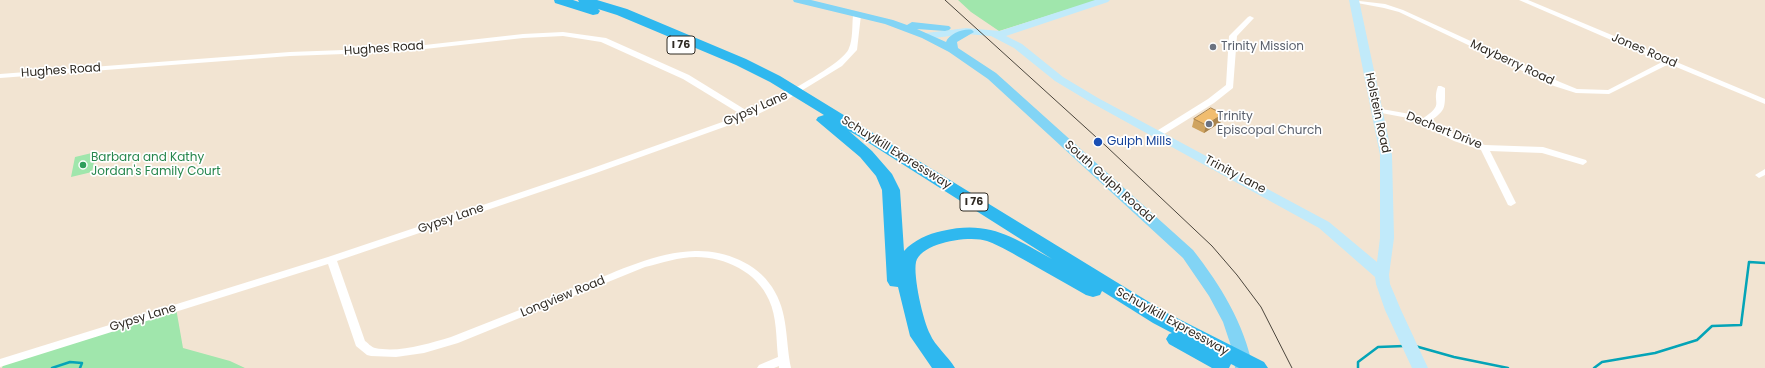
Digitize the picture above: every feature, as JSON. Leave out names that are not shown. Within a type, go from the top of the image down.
[{"type":"highway","name":"Schuylkill Expressway","points":[[560,0],[604,14],[660,36],[757,79],[798,102],[995,223],[1115,302],[1202,348],[1257,368]]},
{"type":"highway","name":"Schuylkill Expressway","points":[[584,0],[622,12],[673,33],[741,62],[775,79],[1160,318],[1230,368]]},
{"type":"highway","points":[[798,102],[840,131],[866,154],[884,174],[892,190],[897,285],[911,336],[930,368]]},
{"type":"highway","points":[[944,368],[920,336],[906,282],[907,260],[917,248],[937,238],[959,233],[978,233],[992,236],[1019,249],[1115,302]]},
{"type":"main road","points":[[798,0],[890,22],[993,34],[1016,30],[1105,0]]},
{"type":"main road","name":"Holstein Road","points":[[1354,0],[1386,155],[1387,238],[1382,275]]},
{"type":"main road","name":"South Gulph Roadd","points":[[890,22],[926,36],[953,50],[992,76],[1188,254],[1206,277],[1222,303],[1243,354],[1244,368]]},
{"type":"main road","points":[[926,36],[933,31],[945,28]]},
{"type":"main road","points":[[1016,30],[1014,36],[1018,46]]},
{"type":"main road","points":[[926,36],[967,32]]},
{"type":"main road","points":[[953,50],[951,44],[952,40],[967,32]]},
{"type":"main road","name":"Trinity Lane","points":[[993,34],[1018,46],[1059,79],[1094,100],[1324,225],[1382,275]]},
{"type":"main road","points":[[1382,275],[1383,284],[1393,310],[1418,364]]},
{"type":"street","name":"Mayberry Road","points":[[1354,0],[1381,5],[1401,11],[1576,91],[1609,92],[1669,61]]},
{"type":"street","name":"Jones Road","points":[[1522,0],[1765,102]]},
{"type":"street","name":"Gypsy Lane","points":[[0,363],[331,259],[593,171],[749,115],[780,100],[839,64],[853,50],[857,15]]},
{"type":"street","points":[[1158,134],[1211,101],[1230,86],[1233,36],[1250,18]]},
{"type":"street","name":"Hughes Road","points":[[0,76],[290,54],[398,50],[523,36],[563,34],[603,40],[686,76],[749,115]]},
{"type":"street","points":[[1423,122],[1438,112],[1441,105],[1442,88]]},
{"type":"street","name":"Dechert Drive","points":[[1376,110],[1410,116],[1457,139],[1484,148],[1543,150],[1583,162]]},
{"type":"street","points":[[1484,148],[1511,202]]},
{"type":"street","name":"Longview Road","points":[[331,259],[360,343],[370,352],[396,353],[424,350],[454,340],[642,265],[660,260],[697,254],[727,260],[755,274],[770,290],[779,313],[784,363]]},
{"type":"street","points":[[763,368],[784,363]]},
{"type":"green space","points":[[958,0],[1098,0],[999,31],[971,12]]},
{"type":"green space","name":"Barbara and Kathy Jordan's Family Court","points":[[96,152],[92,172],[71,177],[75,157]]},
{"type":"green space","points":[[176,308],[183,348],[230,361],[245,368],[2,368],[4,362]]},
{"type":"building","points":[[1211,108],[1223,114],[1206,125],[1194,119]]},
{"type":"waterway","points":[[1594,368],[1602,362],[1655,353],[1697,340],[1712,326],[1741,325],[1749,262],[1765,263]]},
{"type":"waterway","points":[[1358,368],[1358,362],[1378,347],[1404,346]]},
{"type":"waterway","points":[[1415,346],[1454,357],[1508,368]]},
{"type":"waterway","points":[[52,368],[70,362],[82,363],[80,368]]},
{"type":"tram line","points":[[945,0],[1107,147],[1212,246],[1237,275],[1261,307],[1292,368]]},
{"type":"place","name":"Trinity Mission","points":[[1213,47]]},
{"type":"place","name":"Trinity Episcopal Church","points":[[1209,124]]},
{"type":"place","name":"Gulph Mills","points":[[1098,142]]},
{"type":"place","name":"Barbara and Kathy Jordan's Family Court","points":[[83,165]]}]
